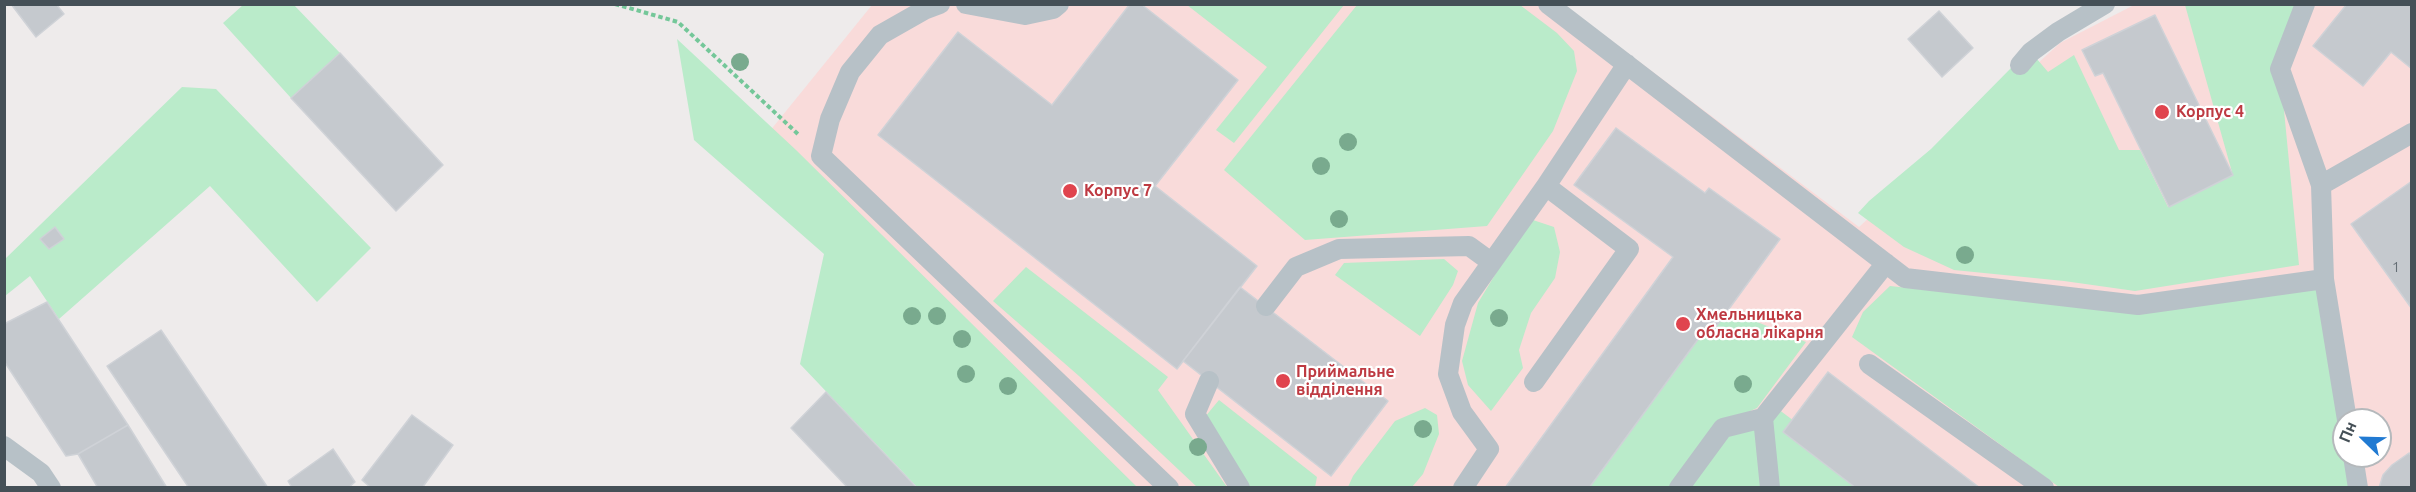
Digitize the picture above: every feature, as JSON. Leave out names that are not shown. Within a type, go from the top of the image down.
[{"type":"lane","points":[[940,4],[924,10],[880,36],[850,72],[830,119],[821,156],[1170,488]]},
{"type":"lane","points":[[966,4],[1024,15],[1053,9],[1059,4]]},
{"type":"lane","points":[[1548,4],[1905,278],[2138,305],[2324,279]]},
{"type":"lane","points":[[2020,64],[2031,52],[2058,32],[2105,4]]},
{"type":"lane","points":[[2305,4],[2280,69],[2321,185],[2324,279],[2345,408]]},
{"type":"lane","points":[[1463,488],[1489,449],[1462,412],[1448,374],[1455,325],[1463,303],[1546,186],[1627,64]]},
{"type":"lane","points":[[2321,185],[2412,133]]},
{"type":"lane","points":[[1534,382],[1629,249],[1546,186]]},
{"type":"lane","points":[[1266,306],[1296,267],[1339,249],[1469,246],[1491,262]]},
{"type":"lane","points":[[1679,488],[1723,428],[1763,418],[1886,263]]},
{"type":"lane","points":[[1869,363],[2044,488]]},
{"type":"lane","points":[[1209,381],[1195,414],[1240,488]]},
{"type":"lane","points":[[1763,418],[1770,488]]},
{"type":"lane","points":[[4,446],[41,473],[51,488]]},
{"type":"lane","points":[[2355,468],[2358,488]]},
{"type":"path","points":[[615,4],[678,22],[732,70],[821,156]]},
{"type":"shaded area","name":"Хмельницька обласна лікарня","points":[[872,5],[1564,5],[1859,227],[2060,43],[2134,5],[2411,5],[2411,487],[1122,487],[765,137]]},
{"type":"green space","points":[[243,5],[294,5],[340,53],[291,98],[223,23]]},
{"type":"green space","points":[[1187,5],[1344,5],[1234,143],[1216,130],[1267,67]]},
{"type":"green space","points":[[1357,5],[1520,5],[1557,33],[1574,51],[1577,71],[1553,131],[1487,226],[1305,240],[1224,170]]},
{"type":"green space","points":[[2185,5],[2308,5],[2280,69],[2299,265],[2135,291],[1954,270],[1904,247],[1858,213],[1931,149],[2012,67],[2031,52],[2048,72],[2074,55],[2119,150],[2140,150],[2168,207],[2232,172]]},
{"type":"green space","points":[[677,39],[796,150],[1137,487],[917,487],[800,364],[824,254],[694,140]]},
{"type":"green space","points":[[182,87],[216,89],[371,248],[317,302],[210,186],[59,319],[30,276],[5,296],[5,259]]},
{"type":"green space","points":[[1533,220],[1554,227],[1560,252],[1555,278],[1531,313],[1519,350],[1523,368],[1491,411],[1468,385],[1462,361],[1478,303],[1517,238]]},
{"type":"green space","points":[[1444,259],[1458,271],[1453,285],[1420,336],[1335,275],[1344,263]]},
{"type":"green space","points":[[1026,267],[1168,377],[1158,390],[1227,487],[1197,487],[1079,376],[993,301]]},
{"type":"green space","points":[[1890,286],[2140,313],[2319,289],[2338,408],[2332,408],[2332,468],[2347,468],[2350,487],[2059,487],[1852,337],[1863,312]]},
{"type":"green space","points":[[1728,310],[1806,342],[1757,408],[1715,427],[1670,487],[1589,488],[1710,323],[1715,327]]},
{"type":"green space","points":[[1219,400],[1317,477],[1315,487],[1240,487],[1200,423]]},
{"type":"green space","points":[[1774,406],[1882,487],[1679,488],[1723,428]]},
{"type":"green space","points":[[1425,408],[1437,415],[1439,434],[1423,474],[1412,487],[1348,487],[1353,476],[1395,421]]},
{"type":"building","points":[[11,4],[56,4],[64,14],[36,37]]},
{"type":"building","points":[[1130,4],[1141,4],[1238,80],[1155,186],[1257,266],[1177,369],[878,135],[958,32],[1052,105]]},
{"type":"building","points":[[2347,4],[2412,4],[2412,69],[2391,52],[2363,86],[2313,46]]},
{"type":"building","points":[[1939,11],[1973,48],[1942,77],[1908,39]]},
{"type":"building","points":[[2155,15],[2233,175],[2169,207],[2103,73],[2095,76],[2082,50]]},
{"type":"building","points":[[340,53],[443,165],[396,211],[291,98]]},
{"type":"building","points":[[1616,128],[1705,193],[1709,188],[1780,239],[1715,328],[1710,323],[1589,488],[1505,488],[1673,257],[1574,185]]},
{"type":"building","points":[[2412,181],[2412,309],[2351,224]]},
{"type":"building","points":[[55,227],[64,239],[49,249],[40,239]]},
{"type":"building","points":[[1240,287],[1388,401],[1331,476],[1183,361]]},
{"type":"building","points":[[47,302],[128,425],[78,454],[66,456],[4,361],[4,324]]},
{"type":"building","points":[[161,330],[268,488],[189,488],[107,366]]},
{"type":"building","points":[[1828,372],[1980,488],[1856,488],[1783,432]]},
{"type":"building","points":[[826,392],[917,488],[848,488],[791,428]]},
{"type":"building","points":[[412,415],[453,445],[422,488],[371,488],[362,480]]},
{"type":"building","points":[[128,425],[167,488],[98,488],[78,454]]},
{"type":"building","points":[[333,449],[355,482],[348,488],[292,488],[288,481]]},
{"type":"building","points":[[2409,453],[2412,457],[2412,488],[2379,488],[2383,475],[2392,468],[2392,465]]},
{"type":"place","name":"Корпус 4","points":[[2162,112]]},
{"type":"place","name":"Корпус 7","points":[[1070,191]]},
{"type":"place","name":"Хмельницька обласна лікарня","points":[[1683,324]]},
{"type":"place","name":"Приймальне відділення","points":[[1283,381]]}]
